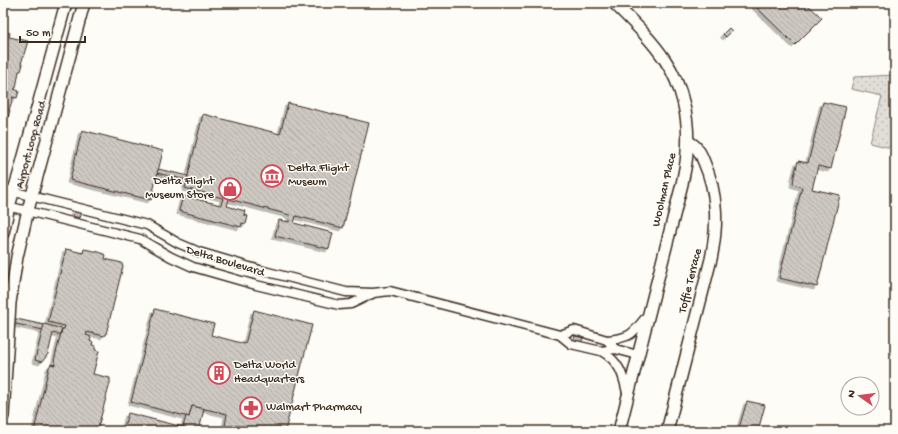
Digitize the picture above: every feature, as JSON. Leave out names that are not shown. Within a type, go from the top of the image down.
[{"type":"street","name":"Airport Loop Road","points":[[3,233],[8,190],[19,174],[66,3]]},
{"type":"street","name":"Airport Loop Road","points":[[3,416],[10,303],[17,257],[28,210],[84,3]]},
{"type":"street","name":"Woolman Place","points":[[614,3],[640,29],[657,50],[672,73],[685,111],[688,142],[682,184],[619,431]]},
{"type":"street","name":"Toffie Terrace","points":[[667,431],[711,259],[715,232],[716,208],[712,184],[699,150],[692,143],[688,142]]},
{"type":"street","name":"Delta Boulevard","points":[[8,190],[146,224],[178,243],[199,252],[260,270],[346,292],[372,293],[390,291],[560,335],[571,344],[601,351],[614,349],[638,355]]},
{"type":"street","name":"Delta Boulevard","points":[[6,206],[28,210],[140,239],[171,257],[193,267],[256,285],[339,305],[351,304],[372,293]]},
{"type":"street","points":[[607,340],[620,339],[630,336],[648,315]]},
{"type":"street","name":"Delta Boulevard","points":[[560,335],[574,330],[607,340]]},
{"type":"street","points":[[607,340],[614,349]]},
{"type":"street","points":[[601,351],[611,357],[620,368],[628,396]]},
{"type":"shaded area","points":[[895,75],[895,149],[870,143],[882,96],[851,89],[854,77]]},
{"type":"building","points":[[752,3],[806,3],[822,18],[795,45]]},
{"type":"building","points":[[729,28],[732,31],[726,37],[723,34]]},
{"type":"building","points":[[3,31],[10,33],[9,37],[28,41],[21,64],[23,64],[21,71],[19,71],[16,88],[14,89],[19,91],[17,98],[12,97],[3,137]]},
{"type":"building","points":[[823,102],[846,107],[831,169],[818,166],[812,189],[840,195],[817,287],[779,278],[802,187],[793,184],[794,176],[798,161],[808,163]]},
{"type":"building","name":"Delta Flight Museum","points":[[288,103],[369,123],[343,228],[296,216],[294,223],[333,233],[329,249],[275,236],[279,220],[289,222],[290,215],[229,199],[227,206],[245,211],[244,215],[248,216],[246,224],[242,223],[241,227],[179,211],[183,196],[221,205],[223,198],[185,188],[203,114],[280,134]]},
{"type":"building","points":[[82,130],[163,151],[151,200],[70,180]]},
{"type":"building","points":[[158,169],[188,176],[187,180],[157,173]]},
{"type":"building","points":[[74,210],[82,212],[80,218],[73,216]]},
{"type":"building","points":[[66,249],[83,253],[84,249],[99,252],[106,255],[105,259],[122,263],[123,266],[106,334],[104,336],[87,332],[86,335],[91,337],[90,341],[93,342],[92,345],[96,346],[95,350],[99,351],[93,374],[110,378],[110,383],[97,431],[34,431],[49,367],[51,364],[55,365],[54,361],[62,329],[64,329],[65,326],[48,322]]},
{"type":"building","name":"Delta World Headquarters","points":[[155,309],[214,324],[211,335],[245,344],[254,310],[312,325],[285,431],[246,431],[225,426],[227,414],[192,406],[189,417],[131,402]]},
{"type":"building","points":[[3,316],[44,325],[43,330],[3,321]]},
{"type":"building","points":[[44,324],[62,329],[60,335],[53,333],[48,354],[42,362],[35,360]]},
{"type":"building","points":[[575,336],[583,337],[581,344],[573,342]]},
{"type":"building","points":[[747,401],[765,405],[758,431],[738,431]]},
{"type":"building","points":[[192,406],[204,409],[199,431],[123,431],[128,413],[183,427],[186,416],[189,417]]},
{"type":"building","points":[[719,426],[737,431],[718,431]]},
{"type":"place","name":"Delta Flight Museum","points":[[272,176]]},
{"type":"place","name":"Delta Flight Museum Store","points":[[230,189]]},
{"type":"place","name":"Delta World Headquarters","points":[[219,373]]},
{"type":"place","name":"Walmart Pharmacy","points":[[251,408]]}]
